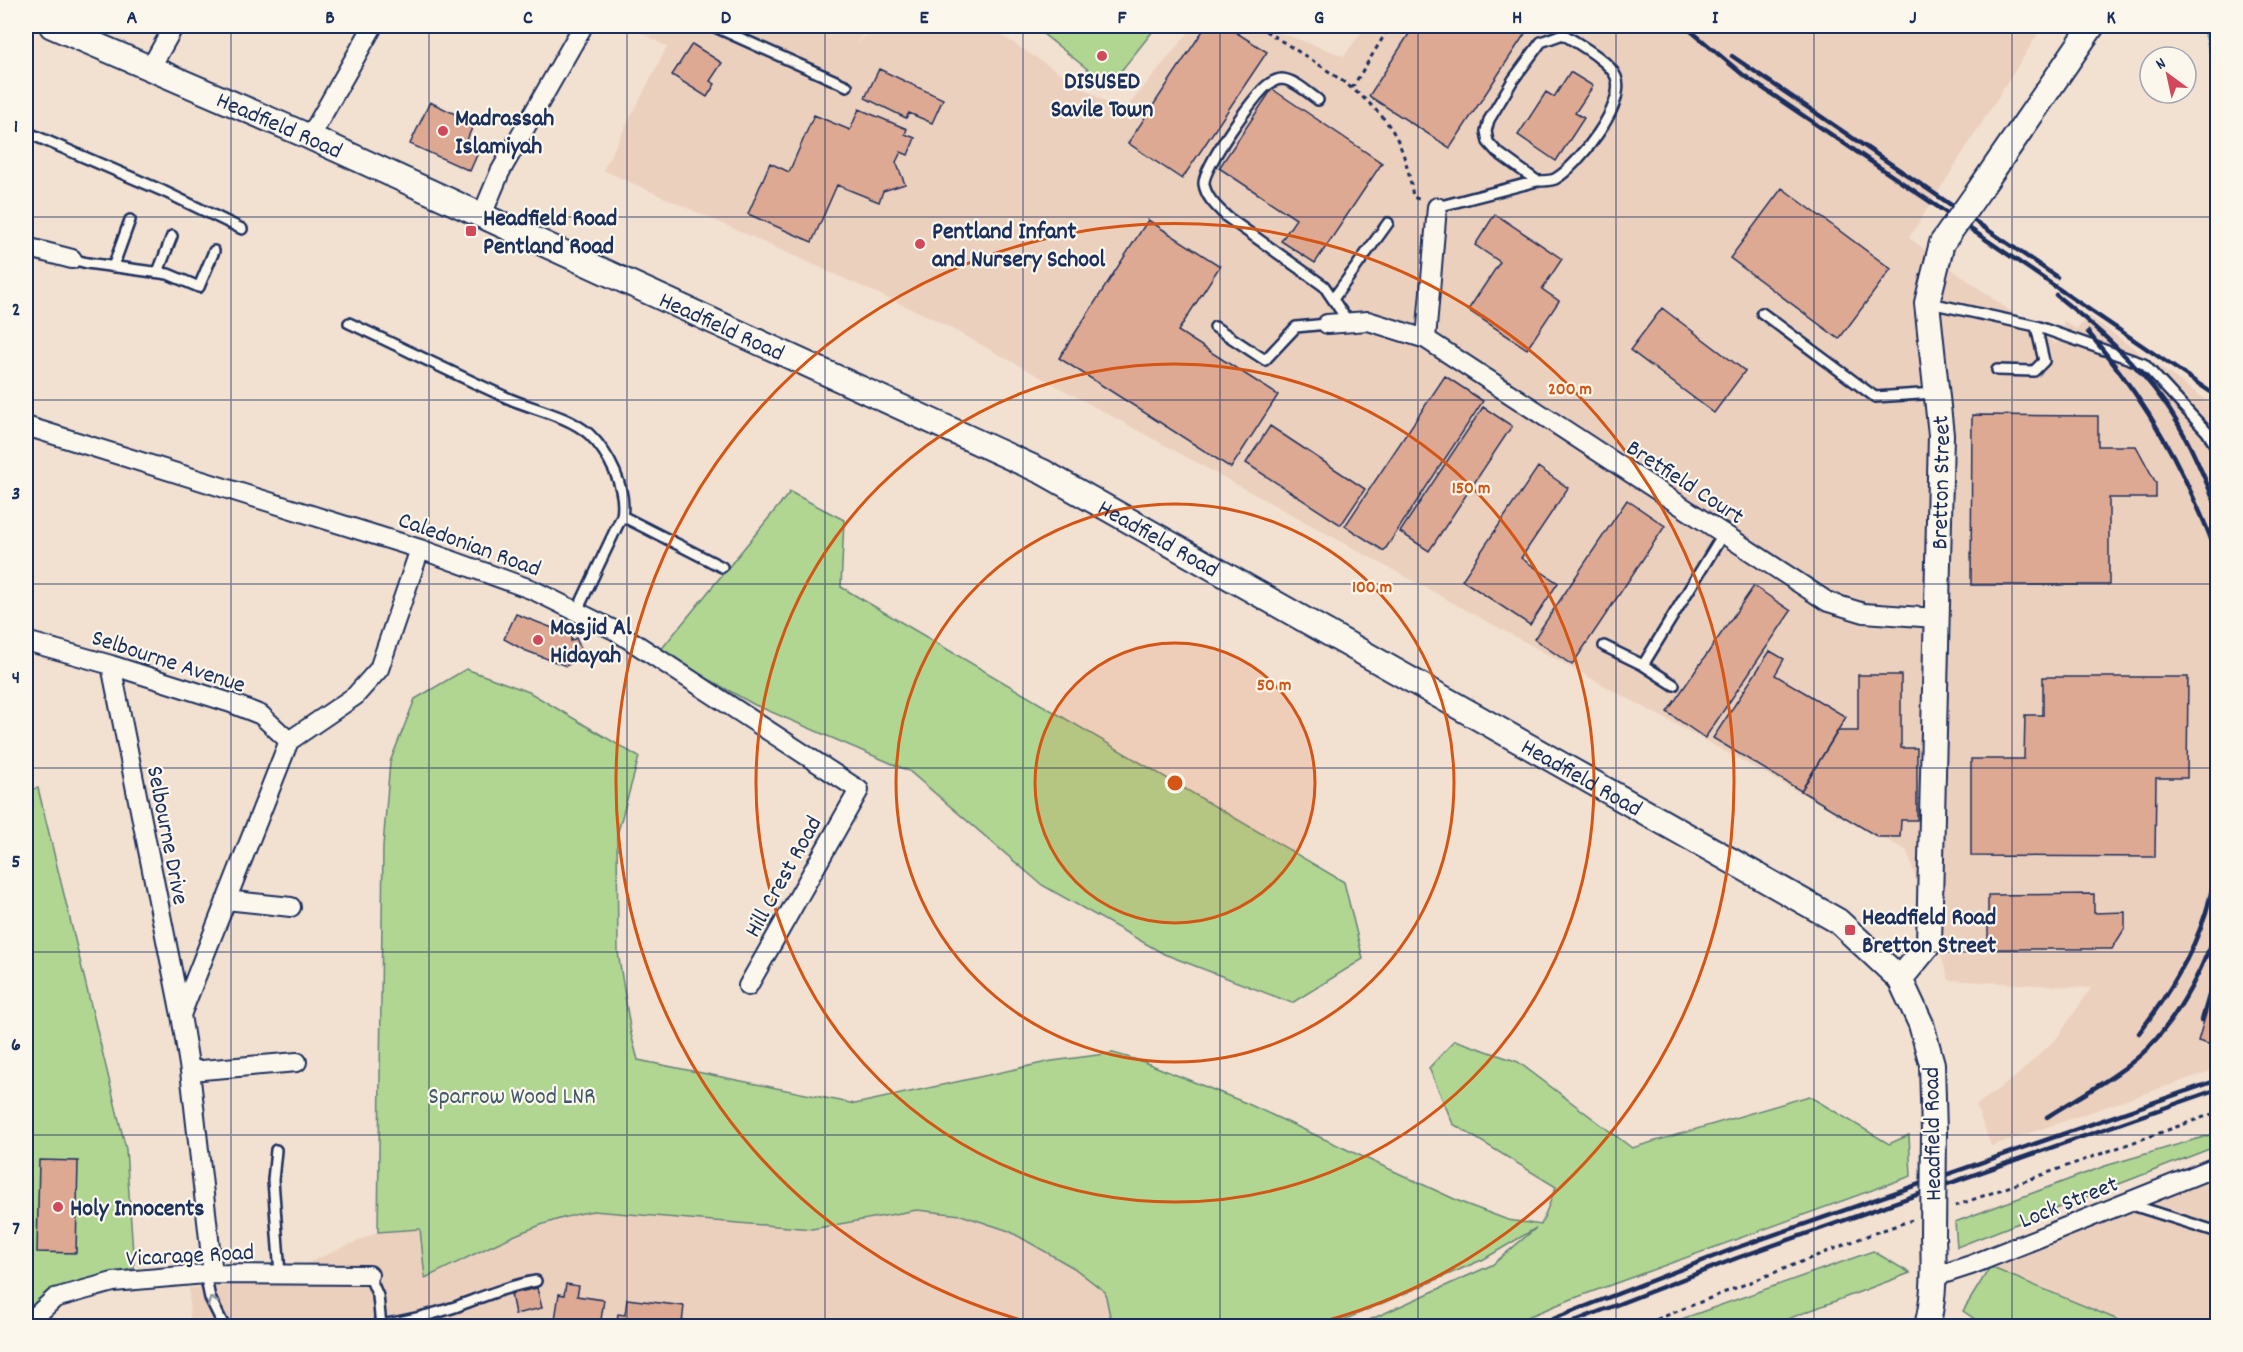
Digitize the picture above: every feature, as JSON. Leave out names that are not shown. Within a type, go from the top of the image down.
[{"type":"street","name":"Headfield Road","points":[[52,26],[310,137],[1043,472],[1838,921],[1900,979],[1921,1024],[1932,1064],[1934,1277],[1932,1310],[1928,1326]]},
{"type":"street","points":[[151,67],[174,26]]},
{"type":"street","points":[[310,137],[373,26]]},
{"type":"street","points":[[482,215],[500,172],[583,26]]},
{"type":"street","name":"Bretton Street","points":[[1900,979],[1929,944],[1941,435],[1927,303],[1942,243],[2092,26]]},
{"type":"street","points":[[1426,339],[1437,207]]},
{"type":"street","points":[[26,248],[72,259]]},
{"type":"street","name":"Bretfield Court","points":[[1327,324],[1368,321],[1426,339],[1828,602],[1864,613],[1936,618]]},
{"type":"street","name":"Caledonian Road","points":[[26,426],[420,549],[534,590],[616,631],[859,790]]},
{"type":"street","points":[[181,1015],[289,741],[355,696],[379,669],[420,549]]},
{"type":"street","name":"Selbourne Avenue","points":[[26,641],[111,665],[261,715],[289,741]]},
{"type":"street","name":"Selbourne Drive","points":[[111,665],[181,1015],[190,1071],[209,1274]]},
{"type":"street","name":"Hill Crest Road","points":[[748,986],[859,790]]},
{"type":"street","points":[[226,900],[291,907]]},
{"type":"street","points":[[190,1071],[297,1062]]},
{"type":"street","name":"Lock Street","points":[[1934,1277],[1971,1265],[2217,1166]]},
{"type":"street","name":"Vicarage Road","points":[[26,1325],[55,1298],[113,1282],[209,1274],[369,1275]]},
{"type":"lane","points":[[714,26],[847,86]]},
{"type":"lane","points":[[1437,207],[1537,182],[1554,180],[1583,154],[1608,117],[1619,90],[1610,66],[1563,34],[1541,42],[1513,80],[1489,120],[1486,131],[1488,142],[1497,152],[1537,182]]},
{"type":"lane","points":[[1318,100],[1294,83],[1281,79],[1270,82],[1253,100],[1209,166],[1203,182],[1208,196],[1222,212],[1324,286],[1349,323]]},
{"type":"lane","points":[[26,132],[163,191],[242,229]]},
{"type":"lane","points":[[113,267],[130,220]]},
{"type":"lane","points":[[1333,299],[1388,223]]},
{"type":"lane","points":[[158,272],[172,236]]},
{"type":"lane","points":[[72,259],[158,272],[199,287],[214,251]]},
{"type":"lane","points":[[1927,303],[2036,326],[2144,364],[2207,432],[2217,450]]},
{"type":"lane","points":[[1762,313],[1875,397],[1936,393]]},
{"type":"lane","points":[[349,323],[511,399],[572,423],[588,433],[604,451],[622,495],[624,506],[622,516],[577,611]]},
{"type":"lane","points":[[1215,327],[1265,360],[1296,327],[1327,324]]},
{"type":"lane","points":[[1997,370],[2034,371],[2044,361],[2036,326]]},
{"type":"lane","points":[[622,516],[722,567]]},
{"type":"lane","points":[[1643,665],[1723,534]]},
{"type":"lane","points":[[1604,646],[1643,665],[1674,686]]},
{"type":"lane","points":[[276,1150],[273,1180],[279,1274]]},
{"type":"lane","points":[[2127,1203],[2217,1232]]},
{"type":"lane","points":[[209,1274],[210,1298],[224,1326]]},
{"type":"lane","points":[[369,1275],[378,1296],[381,1325],[412,1320],[516,1284],[536,1281]]},
{"type":"path","points":[[1258,26],[1352,88],[1377,111],[1396,137],[1408,166],[1413,197],[1437,207]]},
{"type":"path","points":[[1352,88],[1390,26]]},
{"type":"shaded area","points":[[629,26],[869,26],[856,45],[874,26],[987,26],[1122,113],[1194,26],[1262,26],[1344,56],[1366,26],[2043,26],[1909,238],[2056,344],[2064,321],[2076,329],[2090,317],[2217,408],[2217,1069],[1991,1146],[1976,1105],[2014,1078],[2057,1038],[2091,988],[1949,980],[1907,851],[932,318],[603,170],[667,47]]},
{"type":"shaded area","points":[[2217,1172],[2217,1326],[2133,1326],[1990,1267]]},
{"type":"shaded area","points":[[917,1210],[961,1215],[1009,1231],[1074,1268],[1105,1292],[1112,1326],[190,1326],[189,1288],[258,1285],[378,1232],[421,1229],[425,1278],[530,1229],[566,1215],[593,1211],[812,1229]]},
{"type":"green space","name":"DISUSED Savile Town","points":[[1033,26],[1157,26],[1109,86]]},
{"type":"green space","points":[[790,492],[844,520],[841,587],[1344,882],[1363,959],[1292,1003],[1164,954],[1042,885],[909,771],[755,705],[659,652]]},
{"type":"green space","name":"Sparrow Wood LNR","points":[[466,669],[529,692],[639,757],[617,835],[618,952],[631,1034],[638,1060],[855,1104],[1052,1061],[1113,1053],[1144,1062],[1246,1103],[1463,1203],[1508,1220],[1541,1225],[1556,1187],[1453,1124],[1429,1068],[1455,1040],[1518,1062],[1632,1148],[1809,1096],[1889,1144],[1909,1135],[1911,1176],[1572,1299],[1505,1326],[1356,1326],[1492,1265],[1536,1228],[1484,1259],[1330,1326],[1112,1326],[1105,1292],[1074,1268],[1009,1231],[961,1215],[917,1210],[812,1229],[593,1211],[528,1230],[425,1278],[420,1229],[378,1232],[383,846],[390,762],[415,699]]},
{"type":"green space","points":[[38,788],[126,1149],[134,1268],[50,1296],[26,1316],[26,790]]},
{"type":"green space","points":[[2217,1133],[2217,1146],[1957,1247],[1955,1222],[2105,1166]]},
{"type":"green space","points":[[1873,1251],[1910,1273],[1769,1326],[1662,1326]]},
{"type":"green space","points":[[1990,1267],[2133,1326],[1985,1326],[1963,1311]]},
{"type":"water","points":[[2203,26],[2217,26],[2217,82]]},
{"type":"building","points":[[1206,26],[1226,26],[1267,52],[1182,179],[1128,143]]},
{"type":"building","points":[[1414,26],[1530,26],[1450,148],[1369,96]]},
{"type":"building","points":[[692,44],[722,63],[710,81],[715,84],[707,97],[672,75]]},
{"type":"building","points":[[879,69],[943,99],[932,123],[909,113],[906,118],[865,98]]},
{"type":"building","points":[[1570,72],[1593,86],[1575,113],[1584,118],[1556,161],[1518,135],[1546,92],[1554,97]]},
{"type":"building","points":[[1272,89],[1382,163],[1315,263],[1281,241],[1296,219],[1219,168]]},
{"type":"building","name":"Madrassah Islamiyah","points":[[430,102],[474,123],[467,140],[481,146],[470,171],[410,144]]},
{"type":"building","points":[[859,109],[907,129],[905,134],[915,138],[908,155],[901,152],[896,162],[905,184],[883,191],[879,202],[837,185],[812,242],[748,214],[770,163],[789,172],[814,115],[850,130]]},
{"type":"building","points":[[1782,188],[1891,269],[1839,339],[1730,258]]},
{"type":"building","points":[[1495,214],[1562,259],[1542,289],[1559,301],[1527,349],[1468,310],[1500,262],[1475,245]]},
{"type":"building","points":[[1148,220],[1220,266],[1178,331],[1278,395],[1231,468],[1059,358]]},
{"type":"building","points":[[1662,308],[1745,371],[1714,413],[1630,350]]},
{"type":"building","points":[[1445,376],[1483,401],[1384,551],[1345,526]]},
{"type":"building","points":[[1483,407],[1512,426],[1429,551],[1400,532]]},
{"type":"building","points":[[1972,415],[2098,416],[2098,446],[2136,446],[2156,483],[2156,498],[2109,498],[2109,585],[1971,585]]},
{"type":"building","points":[[1270,426],[1365,489],[1341,525],[1246,463]]},
{"type":"building","points":[[1538,467],[1568,488],[1521,558],[1558,583],[1530,625],[1462,580]]},
{"type":"building","points":[[1627,500],[1665,526],[1572,665],[1534,639]]},
{"type":"building","points":[[1754,586],[1791,611],[1705,738],[1667,712]]},
{"type":"building","name":"Masjid Al Hidayah","points":[[516,614],[571,635],[571,641],[576,638],[581,649],[568,655],[573,662],[566,666],[524,650],[504,639]]},
{"type":"building","points":[[1770,651],[1784,659],[1775,675],[1846,717],[1801,791],[1713,738]]},
{"type":"building","points":[[1858,675],[1901,675],[1901,748],[1917,748],[1917,820],[1901,820],[1900,837],[1878,837],[1801,791],[1838,731],[1858,731]]},
{"type":"building","points":[[2043,677],[2188,677],[2187,778],[2156,778],[2155,857],[1971,856],[1971,759],[2024,759],[2025,715],[2043,715]]},
{"type":"building","points":[[2094,894],[2094,913],[2125,912],[2125,928],[2112,949],[1988,949],[1988,895]]},
{"type":"building","points":[[2218,973],[2218,1047],[2198,1041]]},
{"type":"building","name":"Holy Innocents","points":[[39,1160],[78,1161],[76,1253],[37,1252]]},
{"type":"building","points":[[566,1284],[579,1286],[577,1296],[604,1300],[600,1326],[554,1326],[559,1294],[564,1295]]},
{"type":"building","points":[[537,1288],[542,1308],[515,1314],[511,1294]]},
{"type":"building","points":[[627,1299],[684,1306],[682,1323],[691,1324],[690,1326],[616,1326],[618,1314],[625,1315]]},
{"type":"railway","points":[[1685,26],[1742,74],[2218,397]]},
{"type":"railway","points":[[1732,56],[2057,277]]},
{"type":"railway","points":[[2056,295],[2114,345],[2153,387],[2180,427],[2218,509]]},
{"type":"railway","points":[[2088,332],[2134,391],[2172,454],[2194,499],[2218,560]]},
{"type":"railway","points":[[2139,1033],[2169,990],[2194,945],[2208,906],[2218,862]]},
{"type":"railway","points":[[2047,1117],[2114,1075],[2150,1046],[2182,1004],[2200,970],[2218,920]]},
{"type":"railway","points":[[2202,1020],[2218,964]]},
{"type":"railway","points":[[1535,1326],[1733,1249],[2218,1080]]},
{"type":"railway","points":[[1562,1326],[1737,1258],[2218,1089]]},
{"type":"place","name":"DISUSED Savile Town","points":[[1102,56]]},
{"type":"place","name":"Madrassah Islamiyah","points":[[443,131]]},
{"type":"place","name":"Headfield Road Pentland Road","points":[[471,231]]},
{"type":"place","name":"Pentland Infant and Nursery School","points":[[920,244]]},
{"type":"place","name":"Masjid Al Hidayah","points":[[538,640]]},
{"type":"place","name":"Headfield Road Bretton Street","points":[[1850,930]]},
{"type":"place","name":"Holy Innocents","points":[[58,1207]]}]
